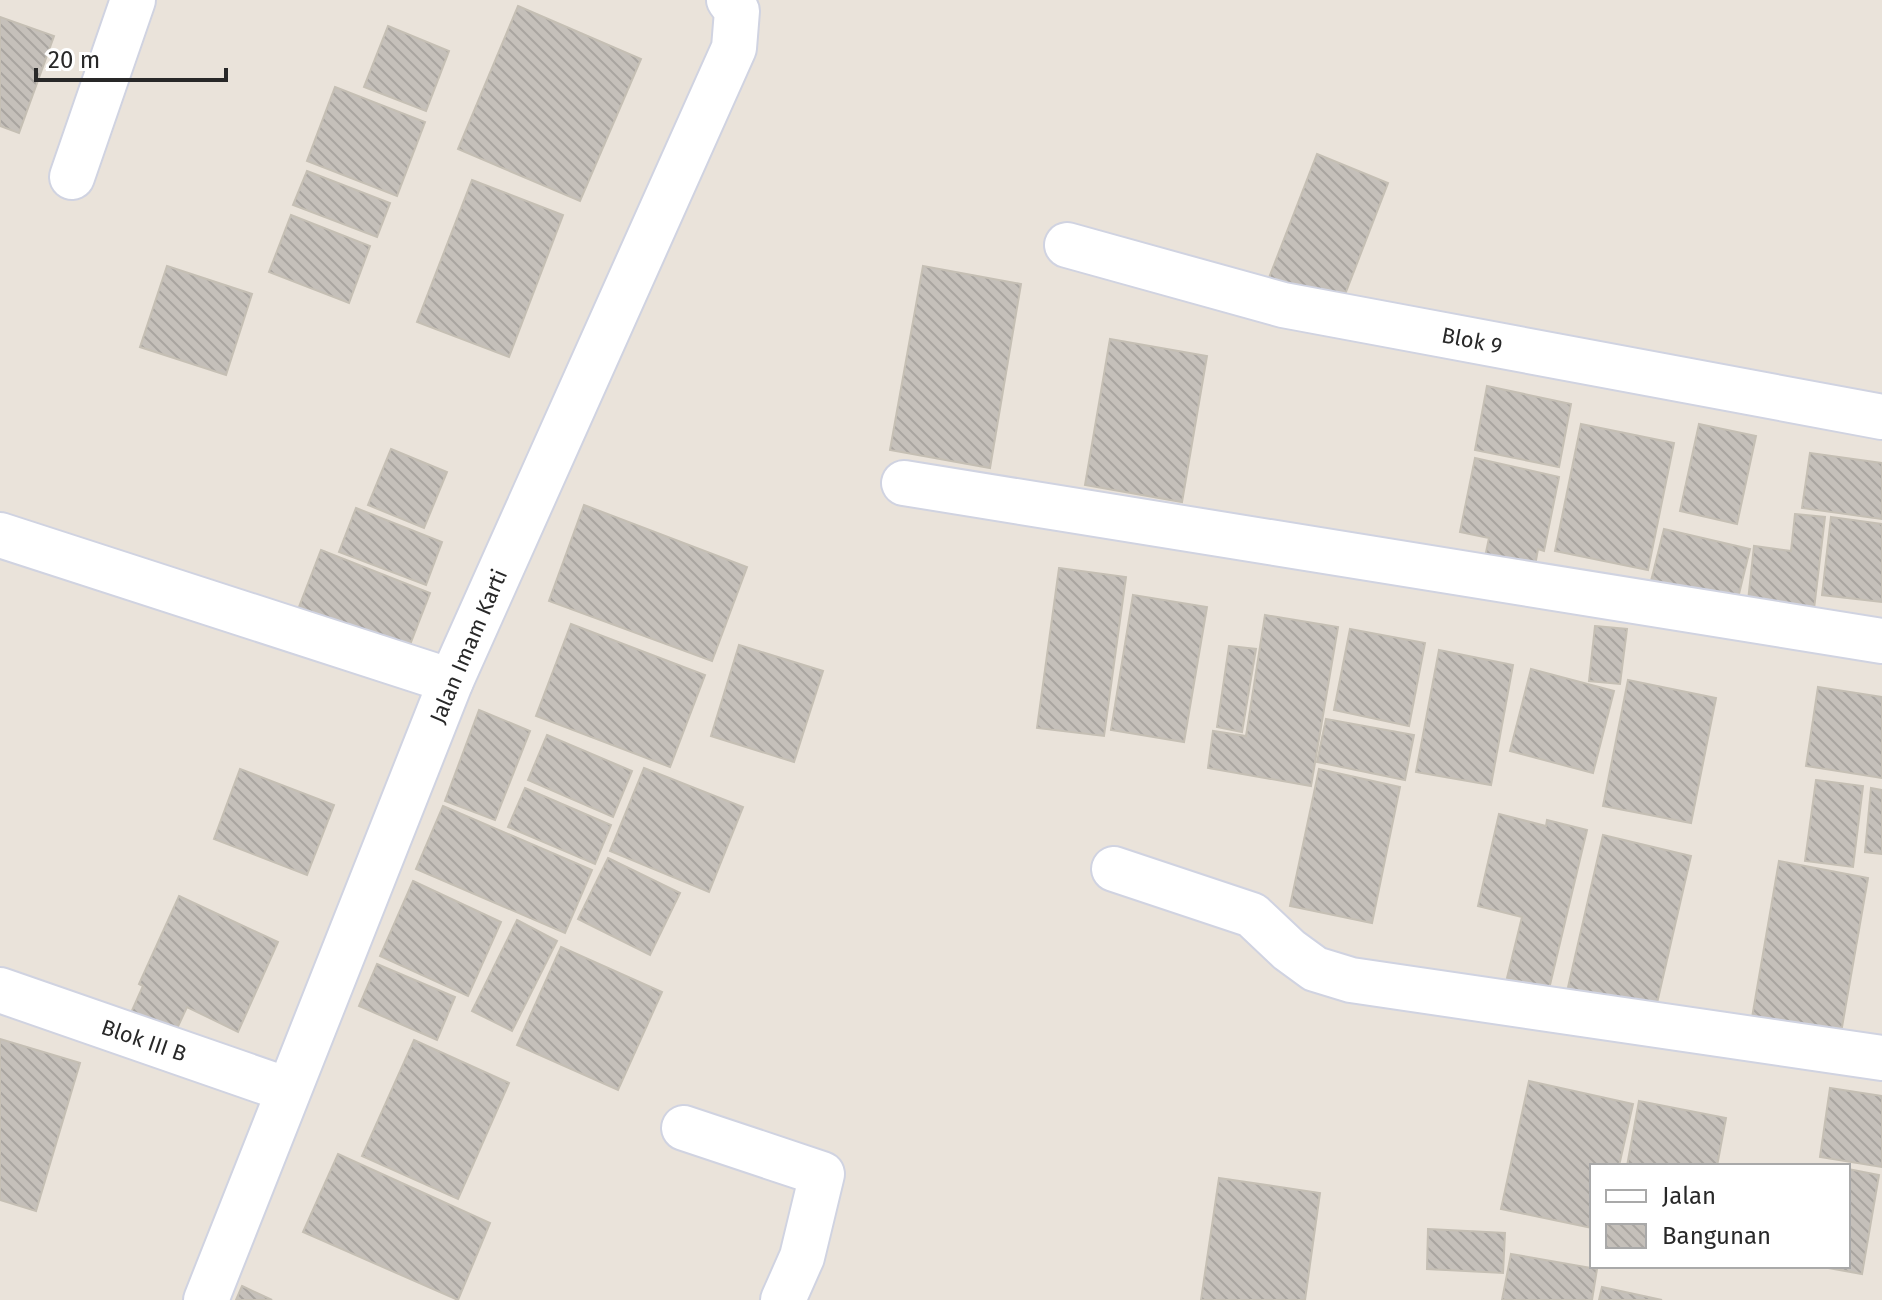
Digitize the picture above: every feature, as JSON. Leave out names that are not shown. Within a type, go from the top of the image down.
[{"type":"street","points":[[72,177],[133,0]]},
{"type":"street","name":"Jalan Imam Karti","points":[[206,1300],[451,681],[734,48],[737,11],[729,0]]},
{"type":"street","name":"Blok 9","points":[[1067,245],[1283,305],[1882,417]]},
{"type":"street","points":[[904,483],[1882,641]]},
{"type":"street","points":[[0,535],[451,681]]},
{"type":"street","points":[[1114,869],[1252,915],[1289,950],[1315,969],[1351,980],[1882,1058]]},
{"type":"street","name":"Blok III B","points":[[0,990],[288,1090]]},
{"type":"street","points":[[684,1128],[822,1174],[802,1257],[783,1300]]},
{"type":"building","points":[[518,6],[641,59],[580,201],[458,149]]},
{"type":"building","points":[[0,17],[54,36],[19,133],[0,126]]},
{"type":"building","points":[[388,26],[449,51],[426,111],[364,87]]},
{"type":"building","points":[[335,87],[425,122],[397,196],[307,161]]},
{"type":"building","points":[[1317,154],[1388,183],[1339,310],[1267,283]]},
{"type":"building","points":[[307,171],[390,203],[377,237],[293,205]]},
{"type":"building","points":[[472,180],[563,215],[509,357],[417,322]]},
{"type":"building","points":[[291,215],[370,246],[349,303],[269,272]]},
{"type":"building","points":[[167,266],[252,294],[226,375],[140,347]]},
{"type":"building","points":[[923,266],[1021,284],[990,468],[890,450]]},
{"type":"building","points":[[1110,339],[1207,356],[1182,502],[1085,485]]},
{"type":"building","points":[[1487,386],[1571,404],[1559,467],[1475,450]]},
{"type":"building","points":[[1581,424],[1674,443],[1648,570],[1555,551]]},
{"type":"building","points":[[1699,424],[1756,436],[1737,524],[1680,511]]},
{"type":"building","points":[[391,449],[447,472],[424,528],[368,505]]},
{"type":"building","points":[[1810,453],[1882,463],[1882,519],[1802,508]]},
{"type":"building","points":[[1475,458],[1559,477],[1544,551],[1538,549],[1533,577],[1483,567],[1489,538],[1460,532]]},
{"type":"building","points":[[584,505],[747,567],[712,661],[549,601]]},
{"type":"building","points":[[356,508],[442,542],[426,585],[339,552]]},
{"type":"building","points":[[1795,514],[1825,517],[1814,609],[1748,601],[1754,546],[1791,551]]},
{"type":"building","points":[[1831,517],[1882,524],[1882,602],[1822,595]]},
{"type":"building","points":[[1664,529],[1750,549],[1737,602],[1651,581]]},
{"type":"building","points":[[321,550],[430,593],[408,650],[299,607]]},
{"type":"building","points":[[1059,568],[1126,577],[1104,736],[1037,728]]},
{"type":"building","points":[[1133,595],[1207,607],[1184,742],[1111,730]]},
{"type":"building","points":[[1265,615],[1338,627],[1311,786],[1208,768],[1213,731],[1246,736]]},
{"type":"building","points":[[571,624],[705,675],[670,767],[536,716]]},
{"type":"building","points":[[1595,626],[1627,629],[1620,684],[1589,681]]},
{"type":"building","points":[[1350,629],[1425,643],[1409,726],[1334,710]]},
{"type":"building","points":[[739,645],[823,671],[794,762],[711,736]]},
{"type":"building","points":[[1229,646],[1256,649],[1242,732],[1217,727]]},
{"type":"building","points":[[1439,650],[1513,665],[1491,785],[1416,772]]},
{"type":"building","points":[[1531,669],[1614,691],[1593,773],[1510,751]]},
{"type":"building","points":[[1628,680],[1716,698],[1691,823],[1603,806]]},
{"type":"building","points":[[1818,687],[1882,697],[1882,778],[1806,766]]},
{"type":"building","points":[[479,710],[530,731],[495,820],[445,801]]},
{"type":"building","points":[[1326,719],[1414,735],[1405,780],[1317,762]]},
{"type":"building","points":[[547,735],[632,771],[613,817],[528,780]]},
{"type":"building","points":[[644,768],[743,807],[709,892],[610,851]]},
{"type":"building","points":[[240,769],[334,805],[307,875],[214,839]]},
{"type":"building","points":[[1319,769],[1400,787],[1372,923],[1290,906]]},
{"type":"building","points":[[1816,780],[1863,786],[1853,867],[1805,861]]},
{"type":"building","points":[[525,788],[611,825],[595,864],[508,827]]},
{"type":"building","points":[[1871,788],[1882,790],[1882,854],[1865,852]]},
{"type":"building","points":[[443,806],[592,870],[565,933],[416,869]]},
{"type":"building","points":[[1499,814],[1546,826],[1547,820],[1587,830],[1549,989],[1507,978],[1522,917],[1478,906]]},
{"type":"building","points":[[1603,835],[1691,856],[1654,1016],[1566,996]]},
{"type":"building","points":[[608,858],[680,893],[650,955],[578,919]]},
{"type":"building","points":[[1779,861],[1868,878],[1838,1050],[1749,1035]]},
{"type":"building","points":[[413,881],[501,922],[468,996],[380,956]]},
{"type":"building","points":[[179,896],[278,942],[238,1032],[187,1007],[174,1035],[130,1015],[143,986],[139,984]]},
{"type":"building","points":[[517,920],[557,941],[512,1031],[472,1011]]},
{"type":"building","points":[[561,947],[662,992],[618,1090],[517,1045]]},
{"type":"building","points":[[377,964],[455,997],[437,1040],[359,1006]]},
{"type":"building","points":[[0,1039],[80,1063],[36,1211],[0,1200]]},
{"type":"building","points":[[414,1040],[509,1083],[458,1199],[362,1156]]},
{"type":"building","points":[[1529,1081],[1633,1104],[1619,1164],[1590,1164],[1590,1228],[1501,1209]]},
{"type":"building","points":[[1830,1088],[1882,1096],[1882,1167],[1820,1157]]},
{"type":"building","points":[[1639,1101],[1726,1118],[1717,1164],[1627,1164]]},
{"type":"building","points":[[338,1154],[490,1223],[458,1300],[303,1232]]},
{"type":"building","points":[[1850,1169],[1879,1175],[1862,1274],[1828,1268],[1850,1268]]},
{"type":"building","points":[[1219,1178],[1320,1193],[1305,1300],[1201,1300]]},
{"type":"building","points":[[1428,1229],[1505,1233],[1503,1273],[1427,1269]]},
{"type":"building","points":[[1511,1254],[1597,1269],[1592,1300],[1502,1300]]},
{"type":"building","points":[[242,1286],[272,1300],[236,1300]]},
{"type":"building","points":[[1602,1287],[1662,1300],[1599,1300]]}]
